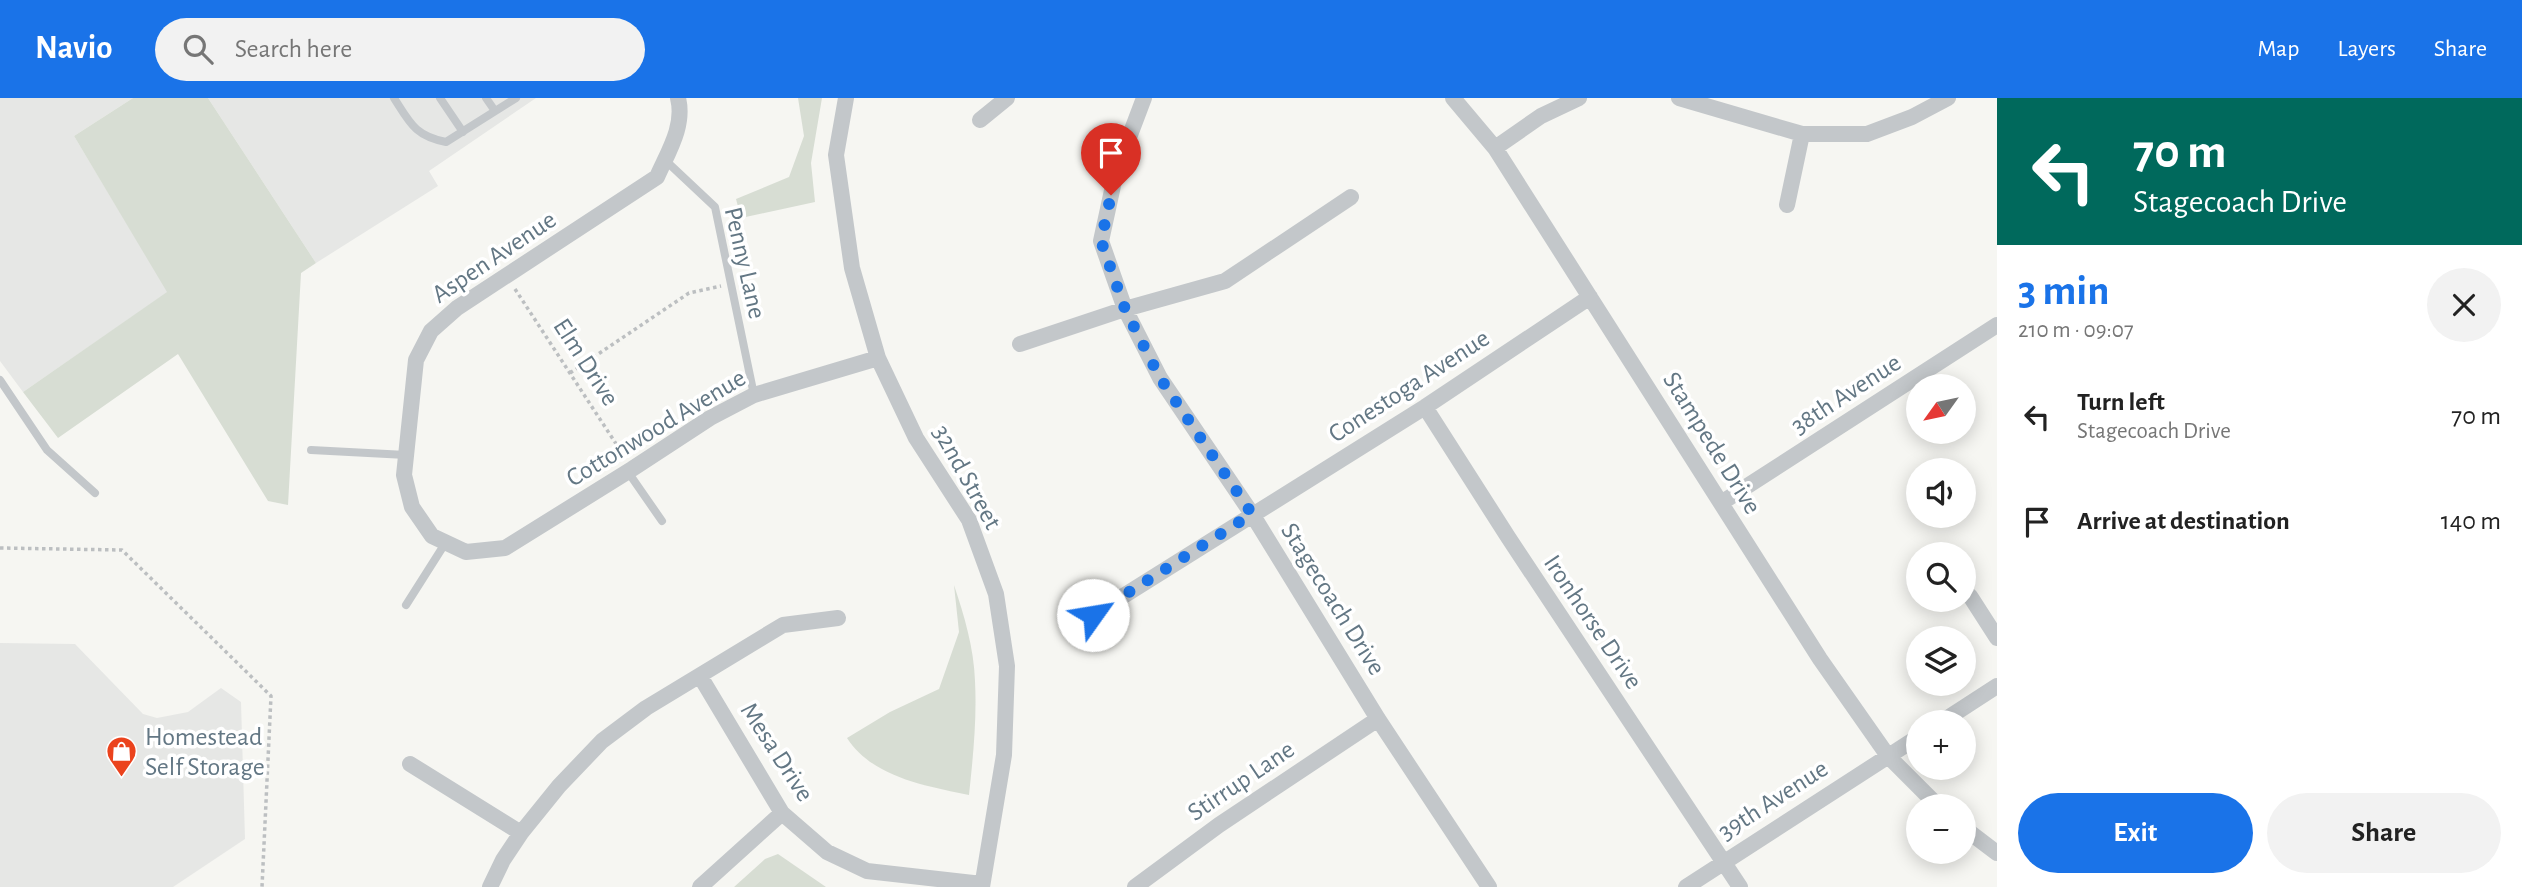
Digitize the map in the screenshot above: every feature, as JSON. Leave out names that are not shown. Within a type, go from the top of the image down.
[{"type":"street","name":"Aspen Avenue","points":[[466,552],[432,536],[412,508],[404,475],[416,360],[431,331],[457,308],[657,177],[673,143],[682,113],[678,98]]},
{"type":"street","name":"32nd Street","points":[[846,98],[836,155],[852,268],[878,358],[916,438],[969,520],[996,594],[1007,666],[1004,755],[982,886]]},
{"type":"street","points":[[980,120],[1007,98]]},
{"type":"street","name":"Stagecoach Drive","points":[[1144,98],[1116,172],[1101,241],[1125,309],[1160,378],[1252,514],[1378,719],[1486,886]]},
{"type":"street","name":"Stampede Drive","points":[[1453,98],[1495,148],[1820,659],[1888,756],[1926,794]]},
{"type":"street","points":[[1495,148],[1541,116],[1579,98]]},
{"type":"street","points":[[1679,98],[1802,134],[1867,134],[1912,117],[1948,98]]},
{"type":"street","points":[[1787,205],[1802,134]]},
{"type":"street","points":[[1020,344],[1125,309],[1225,281],[1351,197]]},
{"type":"street","name":"Conestoga Avenue","points":[[1093,615],[1425,407],[1590,296]]},
{"type":"street","name":"38th Avenue","points":[[1721,503],[1997,325]]},
{"type":"street","name":"Cottonwood Avenue","points":[[466,552],[505,548],[710,418],[754,395],[878,358]]},
{"type":"street","name":"Ironhorse Drive","points":[[1425,407],[1740,887]]},
{"type":"street","points":[[1976,605],[1997,638]]},
{"type":"street","points":[[490,887],[503,860],[521,833],[559,786],[602,741],[646,708],[783,625],[838,618]]},
{"type":"street","name":"Mesa Drive","points":[[700,676],[782,813],[827,852],[867,871],[982,886]]},
{"type":"street","points":[[1960,710],[1997,686]]},
{"type":"street","name":"Stirrup Lane","points":[[1135,887],[1219,825],[1378,719]]},
{"type":"street","name":"39th Avenue","points":[[1686,887],[1906,745]]},
{"type":"street","points":[[410,764],[521,833]]},
{"type":"street","points":[[700,887],[782,813]]},
{"type":"street","points":[[1976,837],[1997,853]]},
{"type":"lane","points":[[394,98],[414,128],[429,139],[446,142],[516,98]]},
{"type":"lane","points":[[440,98],[463,132]]},
{"type":"lane","points":[[486,98],[495,111]]},
{"type":"lane","name":"Penny Lane","points":[[665,160],[715,206],[754,395]]},
{"type":"lane","points":[[0,380],[47,450],[95,493]]},
{"type":"lane","points":[[311,450],[406,455]]},
{"type":"lane","points":[[630,470],[662,521]]},
{"type":"lane","points":[[406,605],[446,542]]},
{"type":"path","name":"Elm Drive","points":[[507,276],[630,470]]},
{"type":"path","points":[[570,373],[689,293],[729,284]]},
{"type":"path","points":[[0,548],[122,550],[271,696],[262,887]]},
{"type":"shaded area","points":[[0,98],[133,98],[74,136],[168,292],[23,392],[0,361]]},
{"type":"shaded area","points":[[133,98],[208,98],[316,263],[301,273],[288,505],[268,501],[178,354],[58,438],[23,392],[167,292],[74,136]]},
{"type":"shaded area","points":[[208,98],[536,98],[429,171],[438,186],[316,263]]},
{"type":"shaded area","points":[[798,98],[822,98],[811,163],[815,202],[741,218],[736,199],[789,177],[804,136]]},
{"type":"shaded area","points":[[954,585],[968,632],[974,669],[975,724],[969,795],[919,784],[886,771],[858,752],[847,738],[890,712],[939,689],[959,632]]},
{"type":"shaded area","name":"Homestead Self Storage","points":[[0,643],[75,644],[143,714],[157,718],[188,712],[221,688],[241,702],[245,839],[173,887],[0,887]]},
{"type":"shaded area","points":[[778,854],[826,887],[734,887],[765,859]]},
{"type":"place","name":"Homestead Self Storage","points":[[122,779]]},
{"type":"route","points":[[1093,615],[1252,514],[1160,378],[1125,309],[1101,241],[1111,195]]}]
